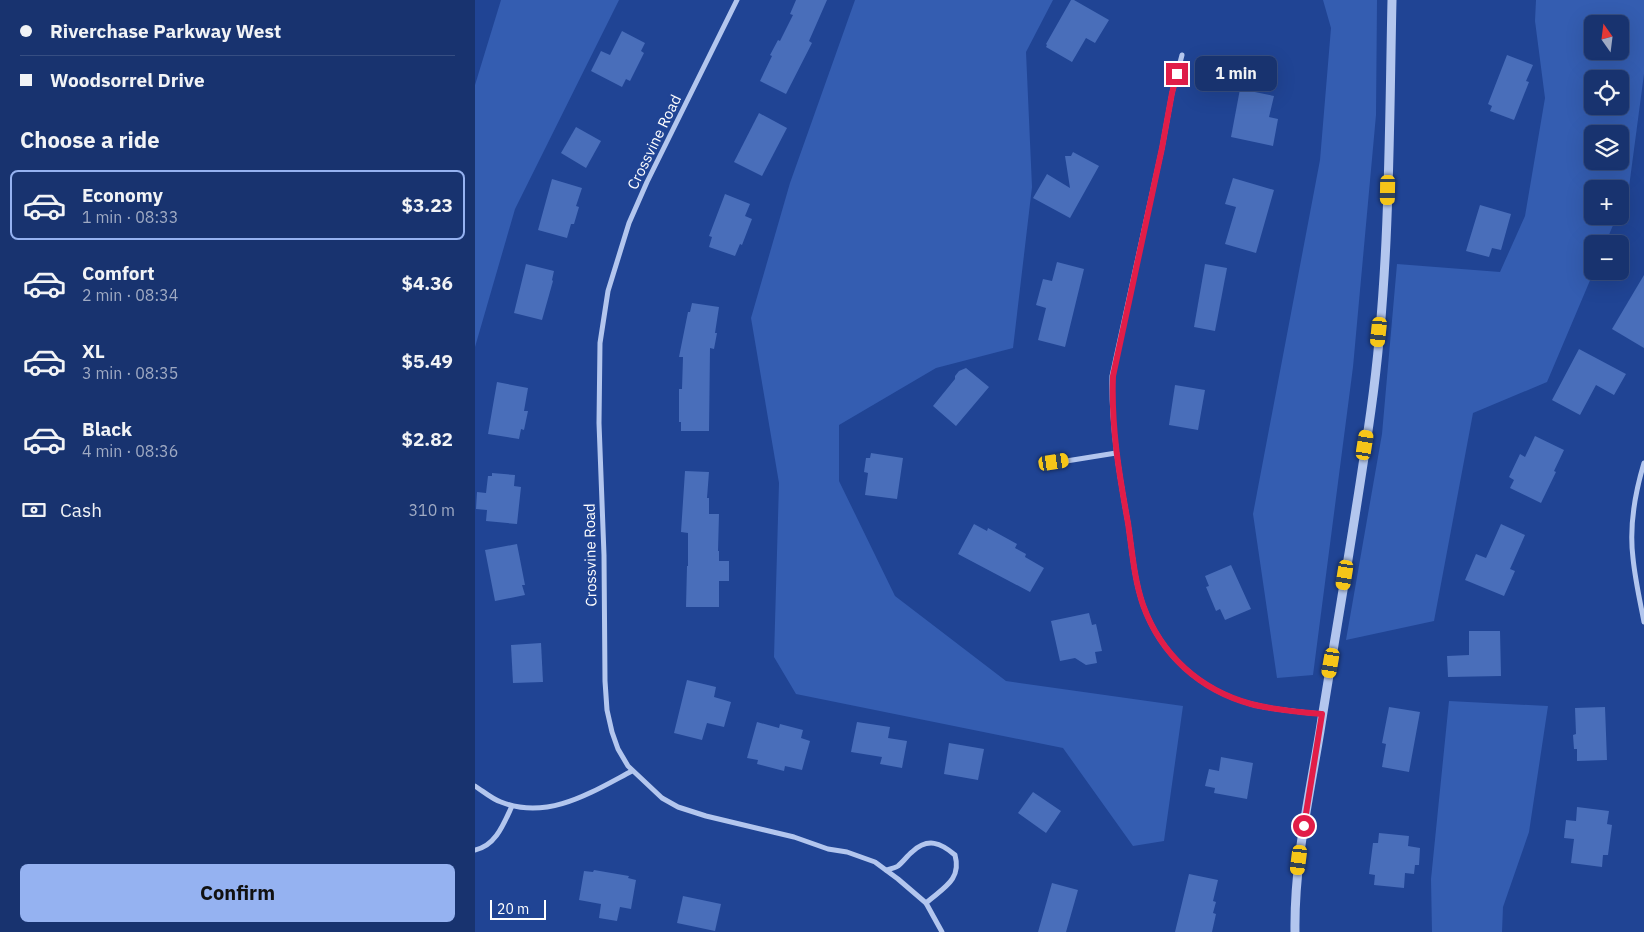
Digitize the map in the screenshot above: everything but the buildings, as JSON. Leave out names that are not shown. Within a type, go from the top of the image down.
[{"type":"street","name":"Crossvine Road","points":[[737,0],[647,182],[629,223],[608,291],[600,343],[599,423],[607,710],[612,732],[619,749],[632,770],[662,798],[678,807],[706,816],[794,837],[875,862],[926,903],[942,932]]},
{"type":"street","points":[[1295,932],[1297,874],[1371,408],[1386,258],[1391,0]]},
{"type":"street","points":[[1182,55],[1172,93],[1113,376],[1112,402],[1116,453],[1137,582],[1143,605],[1156,634],[1167,650],[1177,662],[1211,688],[1253,705],[1322,714]]},
{"type":"street","points":[[1054,462],[1116,453]]},
{"type":"street","points":[[1644,463],[1634,504],[1632,530],[1633,558],[1644,622]]},
{"type":"street","points":[[475,786],[499,802],[527,808],[546,808],[582,797],[632,770]]},
{"type":"street","points":[[475,850],[493,841],[512,806]]},
{"type":"street","points":[[886,870],[897,867],[923,844],[943,845],[955,855],[958,869],[950,882],[926,903]]},
{"type":"shaded area","points":[[501,0],[619,0],[515,209],[475,347],[475,85]]},
{"type":"shaded area","points":[[855,0],[1053,0],[1026,52],[1032,187],[1013,348],[936,368],[839,425],[839,481],[895,596],[1006,681],[1183,706],[1164,841],[1133,846],[1063,748],[796,694],[774,657],[779,483],[751,318],[790,183]]},
{"type":"shaded area","points":[[1323,0],[1377,0],[1376,115],[1353,367],[1313,675],[1277,678],[1253,514],[1320,160],[1331,28]]},
{"type":"shaded area","points":[[1536,0],[1644,0],[1644,74],[1629,187],[1629,180],[1584,180],[1584,225],[1613,225],[1609,235],[1584,235],[1584,280],[1590,280],[1547,382],[1473,413],[1434,621],[1346,640],[1382,434],[1397,264],[1500,272],[1525,216],[1545,98],[1535,21]]},
{"type":"shaded area","points":[[1449,701],[1548,706],[1529,832],[1503,907],[1502,932],[1432,932],[1431,879]]},
{"type":"route","points":[[1177,74],[1113,376],[1112,402],[1116,453],[1137,582],[1143,605],[1156,634],[1167,650],[1177,662],[1211,688],[1253,705],[1322,714],[1304,826]]}]
